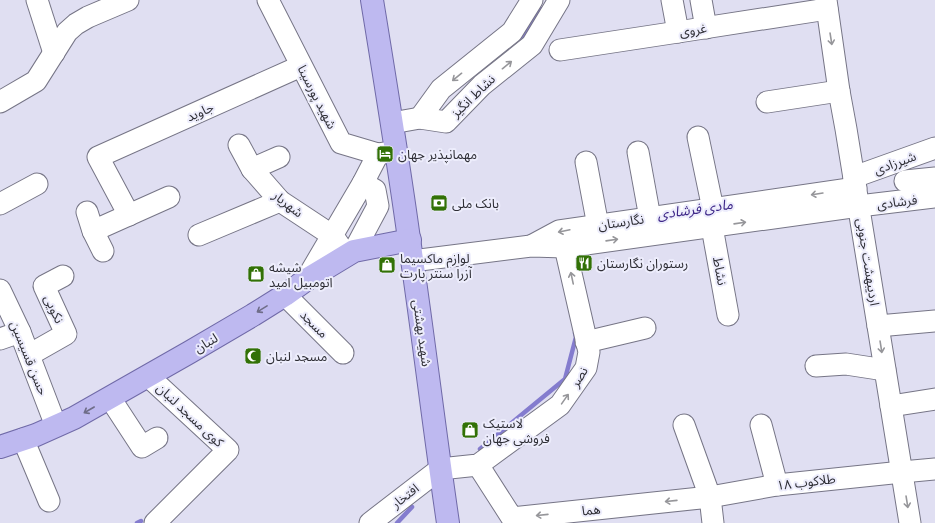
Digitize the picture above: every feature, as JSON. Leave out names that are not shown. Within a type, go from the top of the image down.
[{"type":"main road","name":"شهید بهشتی","points":[[372,0],[392,123],[387,152],[408,248],[436,472],[448,523]]},
{"type":"main road","name":"لنبان","points":[[0,447],[36,435],[74,418],[190,352],[285,295],[306,280],[350,253],[408,248]]},
{"type":"street","points":[[37,0],[54,53]]},
{"type":"street","points":[[0,102],[36,81],[67,32],[76,24],[88,17],[127,0]]},
{"type":"street","name":"شهید پورسینا","points":[[268,0],[341,143],[387,152]]},
{"type":"street","name":"شهید بهشتی","points":[[364,0],[387,152]]},
{"type":"street","name":"نشاط انگیز","points":[[532,0],[512,32],[441,89],[420,118],[446,122],[482,85],[532,45],[559,0]]},
{"type":"street","points":[[672,0],[678,32]]},
{"type":"street","points":[[701,0],[706,28]]},
{"type":"street","name":"غروی","points":[[560,50],[706,28],[826,4]]},
{"type":"street","name":"اردیبهشت جنوبی","points":[[826,4],[910,523]]},
{"type":"street","name":"جاوید","points":[[129,215],[98,158],[301,66]]},
{"type":"street","points":[[767,102],[839,91]]},
{"type":"street","points":[[392,123],[420,118]]},
{"type":"street","name":"نشاط","points":[[698,137],[728,315]]},
{"type":"street","name":"شهریار","points":[[239,145],[252,169],[280,201],[333,236],[350,253]]},
{"type":"street","name":"شیرزادی","points":[[856,190],[935,148]]},
{"type":"street","points":[[306,280],[363,183],[387,152]]},
{"type":"street","points":[[638,152],[650,218]]},
{"type":"street","points":[[252,169],[279,156]]},
{"type":"street","points":[[586,162],[598,226]]},
{"type":"street","name":"فرشادی","points":[[905,181],[935,178]]},
{"type":"street","points":[[350,253],[378,206],[375,190],[363,183]]},
{"type":"street","points":[[0,204],[37,184]]},
{"type":"street","name":"فرشادی","points":[[856,190],[935,197]]},
{"type":"street","name":"نگارستان","points":[[408,248],[531,246],[565,247],[856,190]]},
{"type":"street","points":[[93,231],[169,198]]},
{"type":"street","points":[[199,235],[280,201]]},
{"type":"street","points":[[87,212],[93,231],[103,251]]},
{"type":"street","name":"نگارستان","points":[[531,246],[559,232],[650,218],[712,218]]},
{"type":"street","name":"نصر","points":[[478,465],[560,405],[586,368],[589,352],[565,247]]},
{"type":"street","name":"نکویی","points":[[29,355],[66,334],[44,286],[63,276]]},
{"type":"street","name":"حسن قسیسین","points":[[0,290],[20,332],[56,426]]},
{"type":"street","name":"مسجد","points":[[285,295],[343,353]]},
{"type":"street","points":[[878,326],[935,321]]},
{"type":"street","points":[[586,342],[645,328]]},
{"type":"street","points":[[0,339],[20,332]]},
{"type":"street","points":[[816,366],[846,364],[885,370]]},
{"type":"street","name":"کوی مسجد لنبان","points":[[148,376],[228,450],[155,523]]},
{"type":"street","points":[[110,398],[142,447],[157,438]]},
{"type":"street","points":[[891,406],[935,399]]},
{"type":"street","points":[[684,425],[710,497],[713,523]]},
{"type":"street","points":[[761,425],[777,485]]},
{"type":"street","points":[[23,439],[49,501]]},
{"type":"street","points":[[436,472],[478,465]]},
{"type":"street","name":"هما","points":[[478,465],[512,518],[710,497]]},
{"type":"street","name":"طلاکوب ۱۸","points":[[710,497],[777,485],[935,469]]},
{"type":"street","name":"شهید بهشتی","points":[[436,472],[438,523]]},
{"type":"street","name":"افتخار","points":[[370,523],[436,472]]},
{"type":"waterway","points":[[518,39],[527,32],[541,9]]},
{"type":"waterway","name":"مادی فرشادی","points":[[480,449],[565,379],[576,337],[575,333]]},
{"type":"waterway","name":"مادی فرشادی","points":[[397,523],[412,507]]},
{"type":"waterway","points":[[137,523],[141,521]]},
{"type":"place","name":"مهمانپذیر جهان","points":[[385,154]]},
{"type":"place","name":"بانک ملی","points":[[439,203]]},
{"type":"place","name":"رستوران نگارستان","points":[[584,263]]},
{"type":"place","name":"لوازم ماکسیما آزرا سنتر پارت","points":[[387,265]]},
{"type":"place","name":"شیشه اتومبیل امید","points":[[256,274]]},
{"type":"place","name":"مسجد لنبان","points":[[253,356]]},
{"type":"place","name":"لاستیک فروشی جهان","points":[[470,430]]}]
